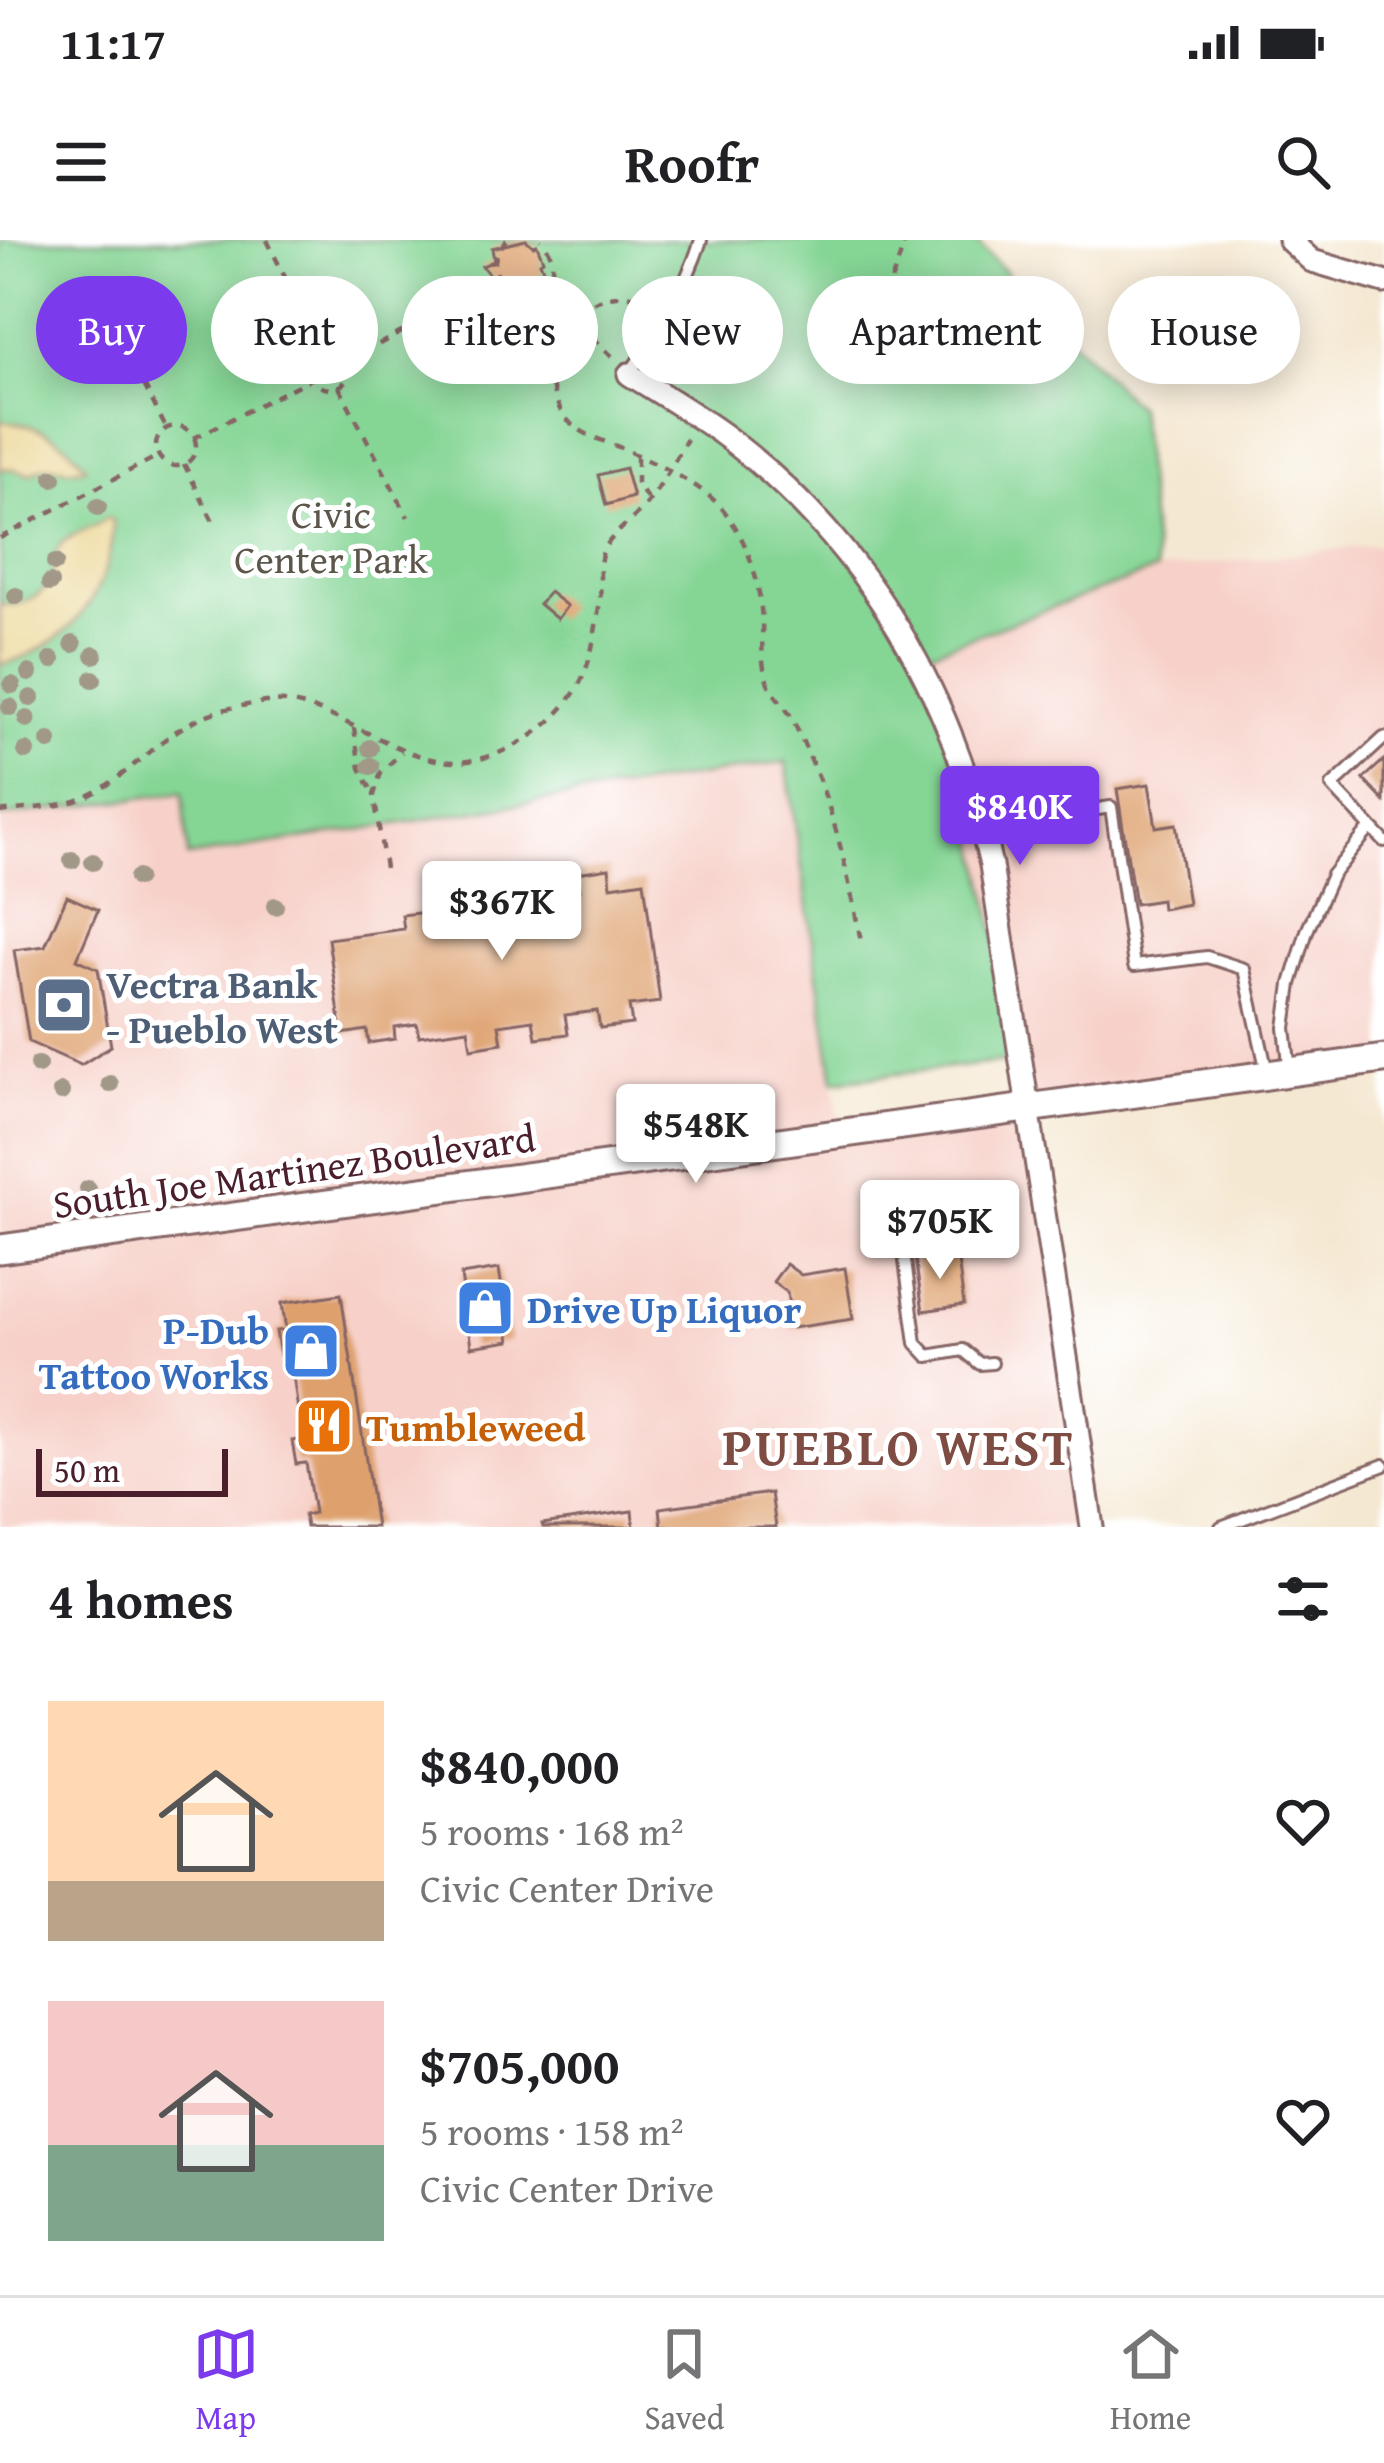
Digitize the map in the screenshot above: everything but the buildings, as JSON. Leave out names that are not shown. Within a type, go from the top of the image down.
[{"type":"main road","name":"South Joe Martinez Boulevard","points":[[0,1249],[1384,1059]]},
{"type":"street","points":[[1289,240],[1312,261],[1384,282]]},
{"type":"street","points":[[645,384],[746,453],[800,504],[888,610],[939,703],[971,786],[991,865],[1091,1527]]},
{"type":"lane","points":[[688,276],[701,240]]},
{"type":"lane","points":[[1384,738],[1332,786],[1384,841]]},
{"type":"lane","points":[[982,827],[1111,807],[1134,966],[1207,957],[1244,969],[1279,1074]]},
{"type":"lane","points":[[1279,1074],[1291,984],[1307,931],[1332,874],[1371,827]]},
{"type":"lane","points":[[900,1224],[916,1343],[928,1356],[963,1350],[980,1364],[992,1363]]},
{"type":"lane","points":[[1222,1527],[1384,1465]]},
{"type":"path","points":[[268,240],[285,276]]},
{"type":"path","points":[[499,276],[494,263],[507,240]]},
{"type":"path","points":[[540,240],[550,251],[549,276]]},
{"type":"path","points":[[894,276],[905,240]]},
{"type":"path","points":[[598,343],[622,367]]},
{"type":"path","points":[[144,384],[167,429]]},
{"type":"path","points":[[194,438],[301,384]]},
{"type":"path","points":[[318,384],[327,389],[342,384]]},
{"type":"path","points":[[552,384],[569,423],[706,494],[740,535],[762,616],[769,684],[812,761],[842,850],[861,940]]},
{"type":"path","points":[[339,387],[408,517]]},
{"type":"path","points":[[0,812],[80,800],[115,780],[193,721],[229,708],[274,701],[308,706],[403,752],[443,762],[480,758],[514,747],[543,728],[584,674],[601,597],[604,548],[649,502],[700,418]]},
{"type":"path","points":[[183,428],[194,438],[194,452],[184,464],[172,466],[158,456],[156,444],[167,429],[183,428]]},
{"type":"path","points":[[637,455],[637,483],[649,502]]},
{"type":"path","points":[[0,538],[158,456]]},
{"type":"path","points":[[184,464],[215,525]]},
{"type":"path","points":[[354,728],[359,768],[374,795],[385,868]]},
{"type":"path","points":[[374,795],[381,772],[403,752]]},
{"type":"shaded area","points":[[1384,546],[1384,1059],[1027,1110],[1091,1527],[0,1527],[0,817],[184,792],[189,857],[786,762],[841,1134],[1026,1110],[915,656],[1156,570]]},
{"type":"green space","name":"Civic Center Park","points":[[0,240],[974,240],[1009,276],[807,276],[807,384],[1084,384],[1084,353],[1108,377],[1108,384],[1115,384],[1138,408],[1156,570],[916,657],[960,754],[1020,1060],[834,1081],[786,762],[188,857],[183,792],[0,817]]},
{"type":"sand","points":[[0,421],[48,434],[86,467],[45,467],[30,474],[0,469]]},
{"type":"sand","points":[[107,517],[113,522],[104,572],[82,614],[47,645],[0,665],[0,604],[35,597],[46,587],[63,542]]},
{"type":"place","name":"Vectra Bank - Pueblo West","points":[[64,1005]]},
{"type":"place","name":"Drive Up Liquor","points":[[485,1308]]},
{"type":"place","name":"P-Dub Tattoo Works","points":[[311,1351]]},
{"type":"place","name":"Tumbleweed","points":[[324,1426]]},
{"type":"district","name":"PUEBLO WEST","points":[[899,1446]]}]
